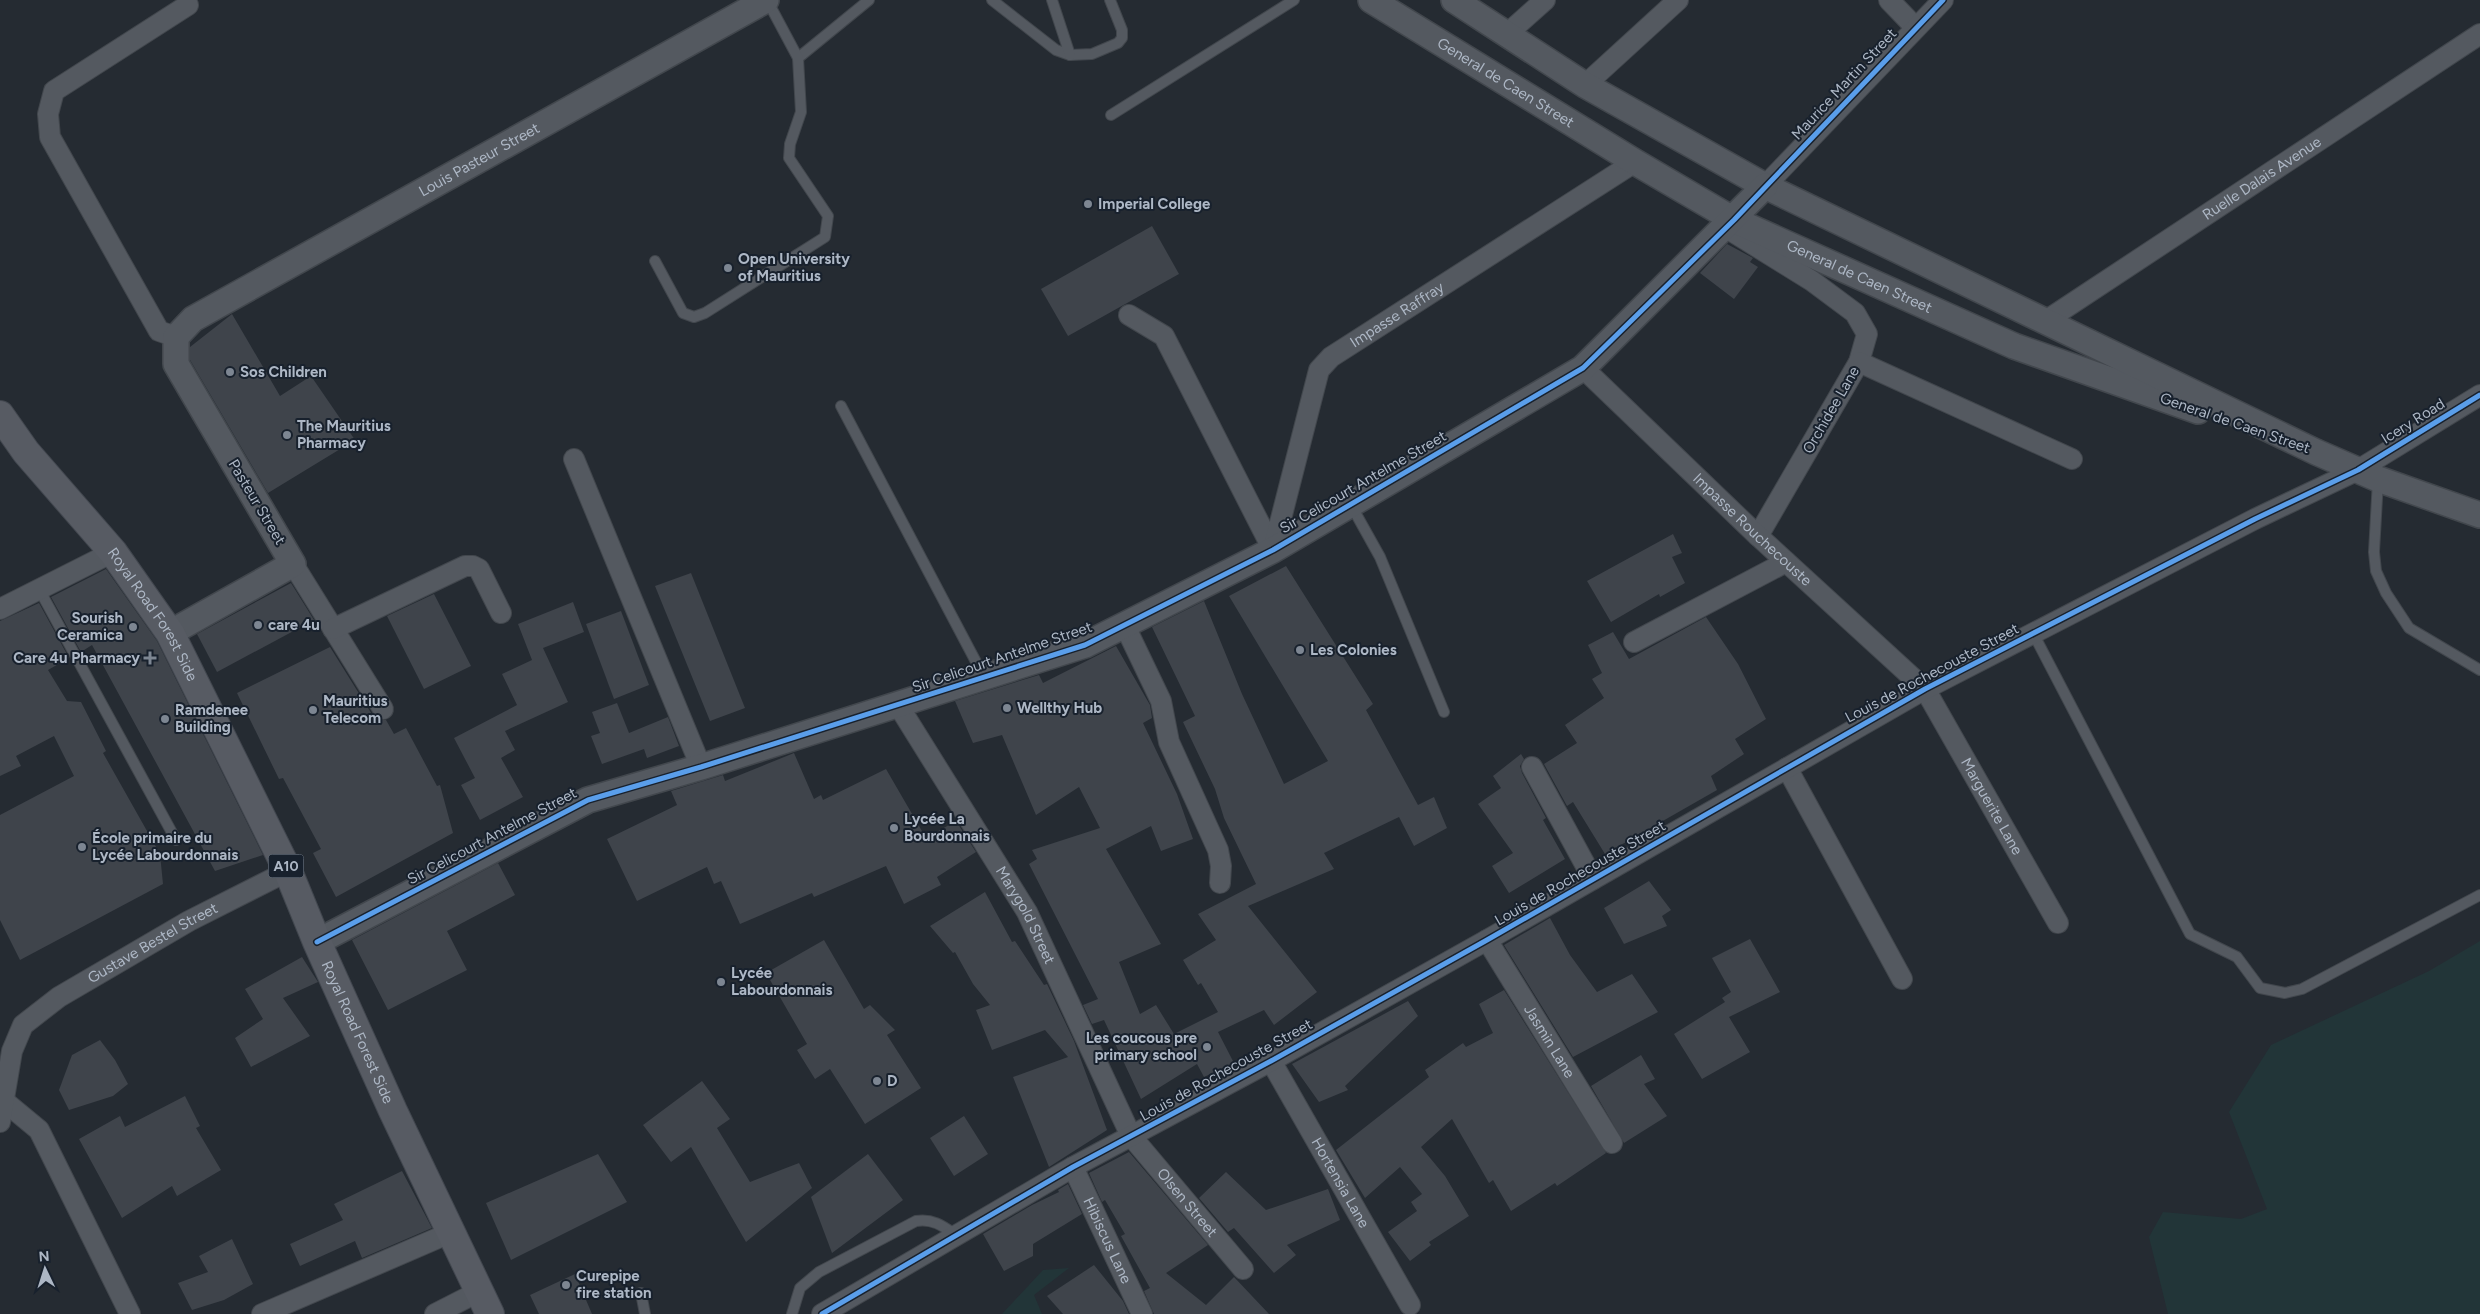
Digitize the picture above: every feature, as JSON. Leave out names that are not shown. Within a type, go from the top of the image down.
[{"type":"main road","name":"Royal Road Forest Side","points":[[0,415],[26,452],[113,552],[170,633],[288,871],[317,942],[393,1111],[485,1302]]},
{"type":"street","name":"Louis Pasteur Street","points":[[176,337],[193,319],[767,0]]},
{"type":"street","name":"General de Caen Street","points":[[1371,0],[1635,162],[1729,223],[2014,346],[2316,452]]},
{"type":"street","name":"General de Caen Street","points":[[1454,0],[1585,84],[1765,186],[2316,452]]},
{"type":"street","points":[[1507,34],[1545,0]]},
{"type":"street","points":[[1585,84],[1678,0]]},
{"type":"street","points":[[1890,0],[1915,27]]},
{"type":"street","name":"Maurice Martin Street","points":[[1765,186],[1915,27],[1943,0]]},
{"type":"street","points":[[176,337],[159,332],[50,137],[48,114],[54,91],[188,5]]},
{"type":"street","name":"Ruelle Dalais Avenue","points":[[2044,322],[2480,34]]},
{"type":"street","name":"Impasse Raffray","points":[[1273,550],[1319,370],[1331,357],[1635,162]]},
{"type":"street","name":"Sir Celicourt Antelme Street","points":[[317,942],[588,800],[701,768],[1085,645],[1273,550],[1582,368],[1765,186]]},
{"type":"street","name":"Orchidee Lane","points":[[1729,223],[1855,313],[1867,334],[1859,362],[1758,536]]},
{"type":"street","points":[[1129,315],[1164,336],[1273,550]]},
{"type":"street","name":"Pasteur Street","points":[[176,337],[176,364],[293,564]]},
{"type":"street","points":[[1859,362],[2072,460]]},
{"type":"street","name":"Impasse Rouchecouste","points":[[1582,368],[1758,536],[1925,689]]},
{"type":"street","name":"Icery Road","points":[[2368,474],[2480,395]]},
{"type":"street","points":[[2316,452],[2368,474],[2480,515]]},
{"type":"street","points":[[574,459],[701,768]]},
{"type":"street","name":"Louis de Rochecouste Street","points":[[822,1314],[1073,1167],[1271,1061],[1487,940],[1925,689],[2033,633],[2368,474]]},
{"type":"street","points":[[0,608],[113,552]]},
{"type":"street","points":[[1634,642],[1786,562]]},
{"type":"street","points":[[170,633],[293,564],[383,709]]},
{"type":"street","points":[[333,629],[465,566],[473,566],[479,569],[501,613]]},
{"type":"street","points":[[1125,626],[1161,700],[1170,742],[1218,850],[1221,866],[1220,883]]},
{"type":"street","name":"Marguerite Lane","points":[[1925,689],[2058,923]]},
{"type":"street","name":"Marygold Street","points":[[898,705],[1028,912],[1131,1136]]},
{"type":"street","points":[[1532,767],[1593,880]]},
{"type":"street","points":[[1787,768],[1902,979]]},
{"type":"street","name":"Gustave Bestel Street","points":[[4,1101],[12,1051],[23,1025],[60,997],[189,921],[288,871]]},
{"type":"street","name":"Jasmin Lane","points":[[1487,940],[1612,1142]]},
{"type":"street","name":"Hortensia Lane","points":[[1271,1061],[1410,1305]]},
{"type":"street","points":[[0,1122],[4,1101],[38,1130],[130,1314]]},
{"type":"street","name":"Olsen Street","points":[[1131,1136],[1244,1269]]},
{"type":"street","name":"Hibiscus Lane","points":[[1073,1167],[1142,1314]]},
{"type":"street","points":[[262,1314],[452,1232]]},
{"type":"street","points":[[435,1314],[485,1302]]},
{"type":"lane","points":[[655,261],[683,313],[694,317],[705,313],[825,237],[828,216],[789,158],[790,144],[801,112],[798,58],[767,0]]},
{"type":"lane","points":[[798,58],[869,0]]},
{"type":"lane","points":[[992,0],[1056,50],[1070,55],[1092,54],[1118,43],[1122,38],[1122,30],[1110,0]]},
{"type":"lane","points":[[1052,0],[1070,55]]},
{"type":"lane","points":[[1111,115],[1294,0]]},
{"type":"lane","points":[[841,406],[984,678]]},
{"type":"lane","points":[[2368,474],[2376,571],[2386,593],[2409,628],[2480,670]]},
{"type":"lane","points":[[1350,504],[1380,557],[1444,712]]},
{"type":"lane","points":[[39,589],[176,840]]},
{"type":"lane","points":[[2033,633],[2190,934],[2237,957],[2260,988],[2285,992],[2302,989],[2480,895]]},
{"type":"lane","points":[[792,1314],[800,1288],[819,1272],[916,1221],[924,1219],[941,1224],[956,1235]]},
{"type":"lane","points":[[641,1293],[645,1314]]},
{"type":"green space","points":[[2480,941],[2480,1314],[2168,1314],[2149,1237],[2163,1212],[2241,1219],[2267,1209],[2229,1112],[2271,1045],[2429,971]]},
{"type":"green space","points":[[1069,1268],[1034,1295],[1042,1314],[1002,1314],[1043,1270]]},
{"type":"building","points":[[1152,226],[1179,274],[1068,336],[1041,289]]},
{"type":"building","points":[[1727,244],[1753,258],[1750,262],[1758,267],[1734,299],[1700,273]]},
{"type":"building","points":[[232,314],[280,396],[311,376],[355,440],[268,493],[190,360],[190,347]]},
{"type":"building","points":[[1673,534],[1682,553],[1672,557],[1685,583],[1660,597],[1659,594],[1611,622],[1587,581]]},
{"type":"building","points":[[1286,566],[1373,704],[1366,710],[1418,805],[1434,797],[1447,828],[1414,846],[1399,817],[1324,853],[1334,869],[1248,906],[1317,992],[1274,1025],[1264,1010],[1218,1032],[1234,1063],[1204,1077],[1197,1064],[1141,1099],[1104,1020],[1092,1024],[1083,1005],[1098,999],[1029,864],[1037,859],[1032,850],[1100,828],[1079,787],[1036,815],[1002,735],[973,743],[955,701],[1039,675],[1043,683],[1116,646],[1150,705],[1152,718],[1143,723],[1177,794],[1193,839],[1161,851],[1151,826],[1106,849],[1161,944],[1119,962],[1140,1014],[1156,1005],[1174,1034],[1218,1012],[1201,983],[1198,985],[1183,960],[1216,940],[1198,914],[1256,884],[1224,818],[1215,789],[1183,722],[1195,716],[1152,627],[1204,601],[1242,694],[1284,784],[1328,761],[1229,596]]},
{"type":"building","name":"Ramdenee Building","points":[[106,569],[157,641],[263,855],[215,871],[92,645],[81,652],[51,597]]},
{"type":"building","points":[[691,573],[745,708],[710,721],[655,586]]},
{"type":"building","name":"care 4u","points":[[291,583],[314,620],[217,672],[197,634]]},
{"type":"building","points":[[434,594],[471,666],[424,689],[387,616]]},
{"type":"building","points":[[573,602],[584,632],[543,648],[568,702],[505,731],[515,750],[501,758],[523,797],[480,820],[461,785],[475,778],[454,738],[517,705],[502,674],[532,660],[518,624]]},
{"type":"building","name":"École primaire du Lycée Labourdonnais","points":[[39,603],[69,658],[48,670],[67,701],[81,702],[106,751],[103,753],[160,854],[163,884],[20,960],[0,920],[0,815],[74,776],[54,736],[16,756],[21,766],[0,776],[0,621]]},
{"type":"building","points":[[621,611],[649,685],[614,699],[586,624]]},
{"type":"building","points":[[1706,617],[1738,664],[1766,719],[1735,739],[1744,754],[1711,776],[1717,790],[1605,854],[1573,802],[1567,806],[1544,764],[1577,743],[1565,725],[1604,698],[1592,679],[1602,673],[1588,645],[1613,632],[1629,659]]},
{"type":"building","points":[[330,647],[373,716],[378,720],[386,720],[394,734],[406,728],[437,786],[440,785],[453,833],[336,897],[313,853],[321,849],[283,778],[279,779],[237,693]]},
{"type":"building","points":[[617,703],[629,733],[668,717],[679,746],[647,758],[644,749],[602,764],[591,736],[600,733],[592,712]]},
{"type":"building","points":[[794,753],[814,799],[821,795],[823,800],[886,769],[926,838],[956,821],[976,852],[937,877],[941,885],[904,904],[886,866],[814,897],[812,893],[740,924],[721,881],[714,884],[707,867],[637,901],[607,839],[677,805],[671,791],[723,775],[725,781]]},
{"type":"building","points":[[1521,754],[1524,759],[1520,766],[1522,773],[1546,818],[1543,820],[1565,859],[1509,893],[1492,866],[1513,853],[1478,804],[1501,788],[1493,776]]},
{"type":"building","points":[[498,863],[515,895],[447,931],[467,970],[388,1010],[352,940]]},
{"type":"building","points":[[1649,881],[1671,910],[1662,916],[1667,926],[1624,944],[1604,908]]},
{"type":"building","points":[[985,892],[1012,942],[1015,941],[1044,985],[1047,984],[1074,1041],[1107,1130],[1049,1167],[1013,1077],[1068,1057],[1045,1030],[992,1050],[976,1010],[990,1005],[973,984],[955,952],[953,953],[930,926]]},
{"type":"building","points":[[1550,918],[1570,955],[1597,992],[1632,974],[1658,1012],[1573,1057],[1504,945]]},
{"type":"building","points":[[1750,939],[1780,992],[1729,1017],[1750,1052],[1702,1079],[1674,1034],[1725,1002],[1722,998],[1731,992],[1712,958]]},
{"type":"building","points":[[824,940],[864,1009],[870,1005],[895,1030],[887,1035],[921,1088],[865,1124],[830,1069],[815,1079],[797,1050],[807,1044],[766,973]]},
{"type":"building","points":[[302,957],[318,982],[283,998],[310,1036],[251,1067],[235,1038],[263,1019],[245,989]]},
{"type":"building","points":[[1504,990],[1606,1153],[1557,1186],[1555,1183],[1511,1211],[1493,1180],[1489,1183],[1452,1119],[1421,1147],[1445,1176],[1469,1216],[1429,1242],[1431,1245],[1410,1261],[1388,1232],[1417,1211],[1411,1202],[1422,1194],[1400,1167],[1365,1198],[1336,1150],[1429,1077],[1425,1070],[1463,1043],[1466,1047],[1493,1033],[1479,1004]]},
{"type":"building","points":[[1408,1001],[1418,1016],[1345,1086],[1348,1090],[1319,1102],[1292,1064]]},
{"type":"building","points":[[100,1040],[115,1060],[128,1084],[113,1096],[69,1110],[59,1090],[72,1055]]},
{"type":"building","points":[[1641,1055],[1655,1079],[1644,1084],[1667,1116],[1624,1143],[1591,1086]]},
{"type":"building","points":[[702,1081],[730,1119],[717,1128],[750,1182],[799,1163],[812,1188],[746,1242],[691,1147],[671,1162],[643,1125]]},
{"type":"building","points":[[185,1096],[200,1126],[196,1128],[221,1170],[177,1196],[172,1186],[122,1218],[79,1139],[120,1116],[125,1127]]},
{"type":"building","points":[[964,1116],[988,1154],[954,1176],[930,1138]]},
{"type":"building","points":[[1129,1152],[1208,1245],[1166,1273],[1206,1305],[1234,1277],[1269,1314],[1154,1314],[1144,1291],[1150,1288],[1121,1236],[1125,1234],[1105,1200],[1102,1202],[1089,1173]]},
{"type":"building","points":[[598,1154],[627,1202],[511,1260],[486,1203]]},
{"type":"building","points":[[868,1154],[903,1200],[832,1253],[811,1197]]},
{"type":"building","points":[[402,1171],[432,1228],[362,1258],[355,1241],[300,1266],[290,1244],[343,1220],[334,1204]]},
{"type":"building","points":[[1226,1172],[1266,1210],[1328,1189],[1340,1220],[1287,1245],[1296,1255],[1274,1273],[1234,1228],[1228,1232],[1199,1198]]},
{"type":"building","points":[[1068,1184],[1082,1214],[1033,1244],[1033,1256],[1004,1271],[983,1234],[1032,1205],[1059,1192],[1058,1190]]},
{"type":"building","points":[[232,1239],[253,1284],[224,1300],[192,1310],[178,1283],[208,1272],[199,1256]]},
{"type":"building","points":[[1094,1265],[1123,1301],[1129,1314],[1063,1314],[1047,1296]]},
{"type":"building","name":"Curepipe fire station","points":[[575,1274],[592,1314],[539,1314],[530,1295]]},
{"type":"cycle path","points":[[317,942],[588,800],[701,767],[1085,645],[1273,550],[1583,368],[1734,220],[1943,0]]},
{"type":"cycle path","points":[[822,1314],[1073,1167],[1271,1061],[1487,940],[1925,689],[2255,519],[2358,470],[2480,395]]},
{"type":"place","name":"Imperial College","points":[[1088,204]]},
{"type":"place","name":"Open University of Mauritius","points":[[728,268]]},
{"type":"place","name":"Sos Children","points":[[230,372]]},
{"type":"place","name":"The Mauritius Pharmacy","points":[[287,435]]},
{"type":"place","name":"care 4u","points":[[258,625]]},
{"type":"place","name":"Sourish Ceramica","points":[[133,627]]},
{"type":"place","name":"Les Colonies","points":[[1300,650]]},
{"type":"place","name":"Care 4u Pharmacy","points":[[150,658]]},
{"type":"place","name":"Wellthy Hub","points":[[1007,708]]},
{"type":"place","name":"Mauritius Telecom","points":[[313,710]]},
{"type":"place","name":"Ramdenee Building","points":[[165,719]]},
{"type":"place","name":"Lycée La Bourdonnais","points":[[894,828]]},
{"type":"place","name":"École primaire du Lycée Labourdonnais","points":[[82,847]]},
{"type":"place","name":"Lycée Labourdonnais","points":[[721,982]]},
{"type":"place","name":"Les coucous pre primary school","points":[[1207,1047]]},
{"type":"place","name":"D","points":[[877,1081]]},
{"type":"place","name":"Curepipe fire station","points":[[566,1285]]}]
